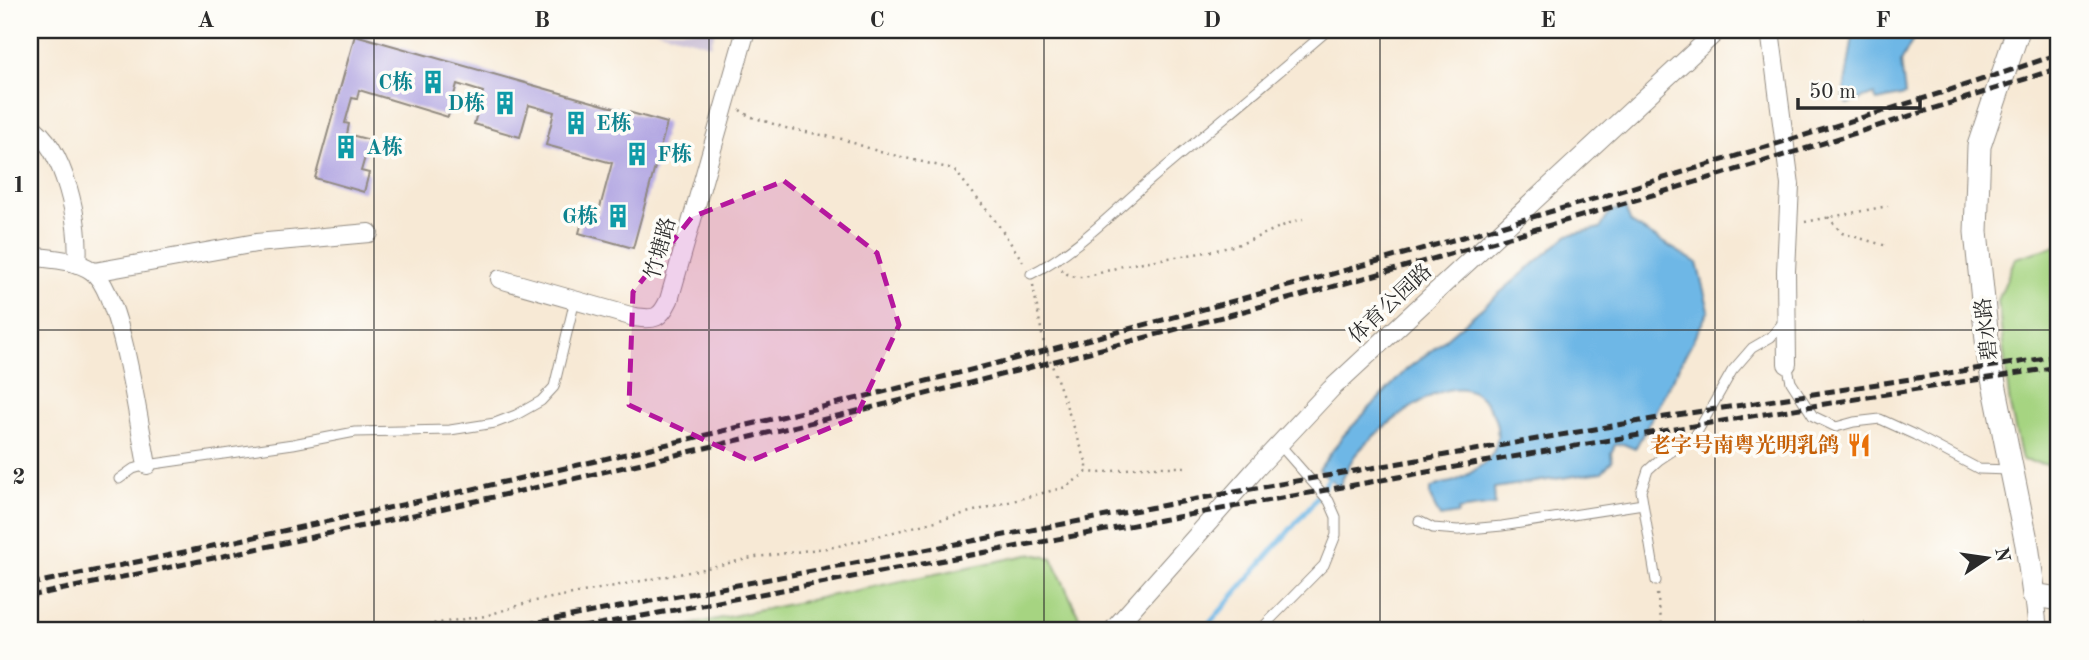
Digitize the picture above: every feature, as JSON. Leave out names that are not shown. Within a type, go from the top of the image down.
[{"type":"street","name":"竹塘路","points":[[500,279],[646,319],[663,314],[746,30]]},
{"type":"street","name":"体育公园路","points":[[1113,630],[1279,444],[1340,380],[1718,30]]},
{"type":"street","points":[[1770,30],[1790,185],[1786,271],[1787,364]]},
{"type":"street","name":"碧水路","points":[[2018,30],[1979,146],[1976,232],[1989,359],[2027,545],[2038,630]]},
{"type":"street","points":[[30,126],[40,132],[54,153],[70,193],[77,264]]},
{"type":"street","points":[[94,272],[256,243],[369,233]]},
{"type":"street","points":[[30,256],[77,264],[94,272],[109,296],[122,337],[147,465]]},
{"type":"street","points":[[2034,595],[2059,599]]},
{"type":"lane","points":[[1031,274],[1054,261],[1328,30]]},
{"type":"lane","points":[[120,479],[133,469],[147,465],[293,444],[355,432],[450,430],[495,423],[516,415],[541,401],[554,387],[575,300]]},
{"type":"lane","points":[[1656,580],[1641,491],[1648,470],[1695,436],[1732,371],[1752,348],[1772,337],[1787,317]]},
{"type":"lane","points":[[1787,364],[1791,382],[1813,416],[1836,427],[1880,419],[1979,469],[2012,470]]},
{"type":"lane","points":[[1260,630],[1324,565],[1336,536],[1336,517],[1329,501],[1279,444]]},
{"type":"lane","points":[[1419,521],[1433,528],[1480,528],[1643,504]]},
{"type":"path","points":[[726,100],[749,116],[786,128],[842,139],[956,172],[997,223],[1031,274],[1043,340],[1087,464],[1087,472]]},
{"type":"path","points":[[1788,225],[1888,206]]},
{"type":"path","points":[[1828,218],[1842,233],[1887,246]]},
{"type":"path","points":[[1054,261],[1067,275],[1087,276],[1130,264],[1230,247],[1284,223],[1303,219]]},
{"type":"path","points":[[392,630],[485,616],[530,602],[755,557],[853,542],[1066,487],[1087,472],[1142,467],[1187,467]]},
{"type":"path","points":[[1656,580],[1662,625],[1666,630]]},
{"type":"path","points":[[1816,630],[1865,622]]},
{"type":"highlighted area","points":[[784,181],[877,253],[899,325],[856,417],[750,461],[629,405],[633,292],[692,217]]},
{"type":"shaded area","points":[[655,30],[715,30],[711,45]]},
{"type":"green space","points":[[2059,245],[2059,467],[2022,460],[2010,406],[1998,301],[2015,258]]},
{"type":"green space","points":[[1032,554],[1052,558],[1085,630],[664,630]]},
{"type":"water","points":[[1854,30],[1918,30],[1901,62],[1905,95],[1877,101],[1874,94],[1848,104],[1843,97]]},
{"type":"water","points":[[1625,208],[1631,223],[1697,263],[1709,310],[1635,449],[1623,444],[1615,445],[1611,453],[1612,461],[1602,472],[1494,488],[1495,505],[1458,510],[1458,514],[1440,517],[1430,497],[1430,490],[1474,471],[1490,457],[1496,446],[1496,423],[1485,401],[1465,389],[1453,389],[1415,405],[1375,435],[1353,458],[1339,487],[1319,469],[1343,436],[1407,369],[1568,235],[1600,228],[1611,211]]},
{"type":"building","points":[[355,35],[667,123],[633,248],[579,233],[585,211],[598,215],[612,163],[546,145],[554,112],[529,105],[520,137],[474,124],[483,92],[457,84],[448,117],[359,90],[357,99],[352,98],[345,123],[349,124],[347,134],[370,140],[361,171],[369,173],[364,192],[315,178]]},
{"type":"waterway","points":[[1204,630],[1312,504],[1329,478]]},
{"type":"railway","points":[[30,584],[238,541],[652,448],[1064,346],[1473,234],[1821,130],[2059,54]]},
{"type":"railway","points":[[30,596],[571,479],[751,437],[1080,354],[1245,311],[1572,219],[2059,68]]},
{"type":"railway","points":[[496,630],[1251,489],[1658,418],[2059,356]]},
{"type":"railway","points":[[567,630],[1499,459],[2059,367]]},
{"type":"place","name":"C栋","points":[[433,82]]},
{"type":"place","name":"D栋","points":[[505,103]]},
{"type":"place","name":"E栋","points":[[576,123]]},
{"type":"place","name":"A栋","points":[[346,147]]},
{"type":"place","name":"F栋","points":[[637,154]]},
{"type":"place","name":"G栋","points":[[618,216]]},
{"type":"place","name":"老字号南粤光明乳鸽","points":[[1859,445]]}]
